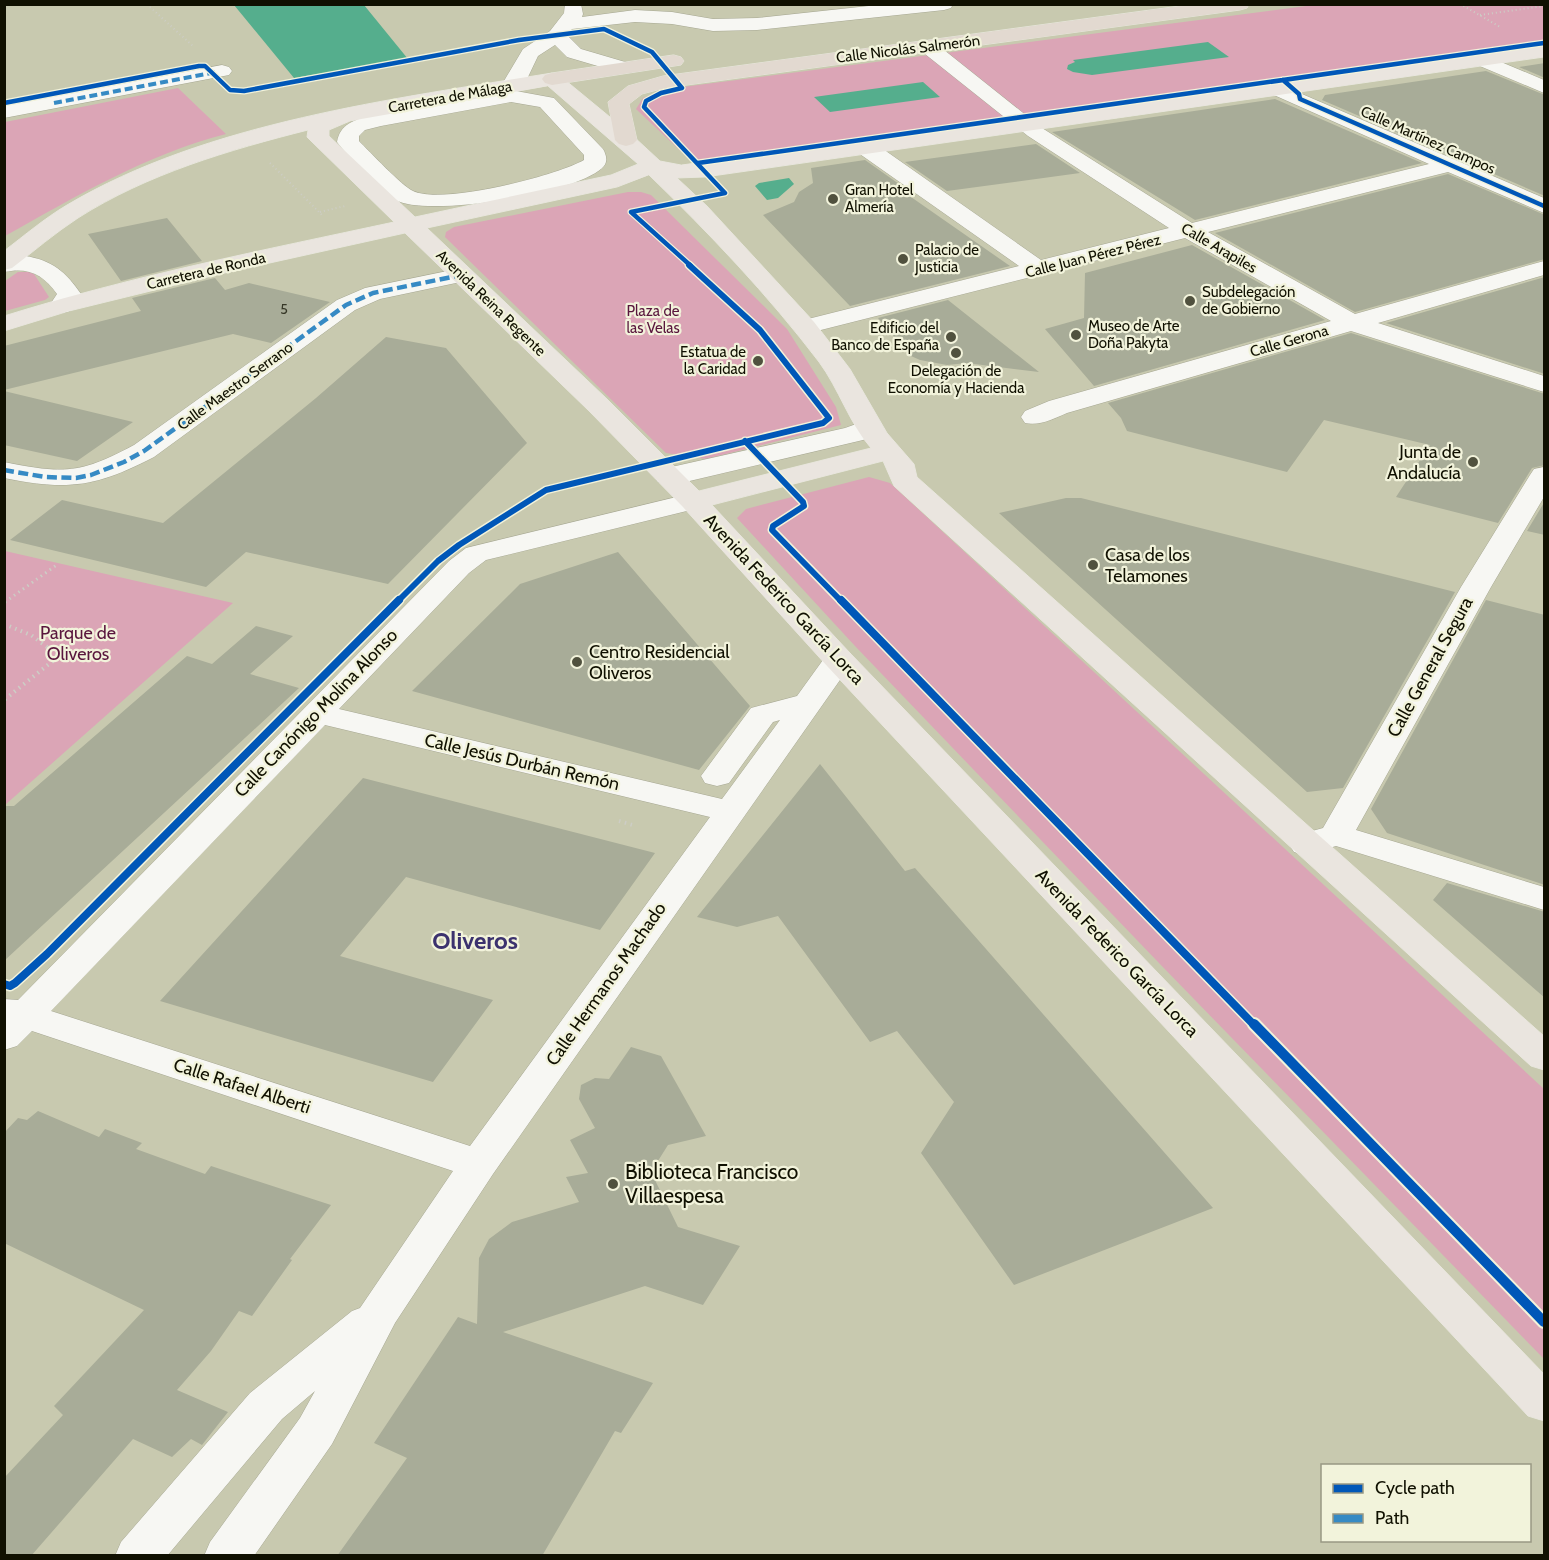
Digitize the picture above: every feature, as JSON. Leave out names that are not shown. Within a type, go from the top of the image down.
[{"type":"highway","name":"Calle Nicolás Salmerón","points":[[761,50],[1110,4]]},
{"type":"highway","name":"Calle Nicolás Salmerón","points":[[626,140],[618,102],[642,87],[675,80],[1240,4]]},
{"type":"highway","points":[[552,79],[694,59]]},
{"type":"main road","points":[[652,166],[681,172],[697,171],[1545,51]]},
{"type":"main road","name":"Carretera de Málaga","points":[[349,116],[552,79]]},
{"type":"main road","points":[[552,79],[626,140],[699,211],[805,327],[837,369],[879,439],[900,464],[904,480],[1321,840],[1545,1057]]},
{"type":"main road","points":[[4,264],[76,209],[160,169],[252,138],[349,116]]},
{"type":"main road","name":"Avenida Reina Regente","points":[[349,116],[319,127],[318,137],[693,501]]},
{"type":"main road","name":"Carretera de Ronda","points":[[4,324],[61,306],[409,225],[617,180],[652,166]]},
{"type":"main road","points":[[693,501],[879,439]]},
{"type":"main road","name":"Avenida Federico García Lorca","points":[[693,501],[839,660],[1545,1402]]},
{"type":"street","points":[[552,79],[549,59],[562,30],[574,14],[573,4]]},
{"type":"street","points":[[691,4],[706,15],[737,25]]},
{"type":"street","points":[[511,86],[530,53],[562,30],[635,16],[737,25],[944,4]]},
{"type":"street","points":[[562,30],[574,53],[625,68]]},
{"type":"street","name":"Calle Arapiles","points":[[927,46],[1024,124],[1189,231],[1352,323],[1545,384]]},
{"type":"street","points":[[1482,60],[1545,87]]},
{"type":"street","points":[[4,112],[222,71]]},
{"type":"street","name":"Calle Martínez Campos","points":[[1274,88],[1545,206]]},
{"type":"street","points":[[511,96],[547,102],[595,154],[595,163],[586,171],[564,179],[456,201],[432,202],[405,196],[348,142],[350,134],[358,126],[377,120],[511,96]]},
{"type":"street","points":[[865,147],[1049,266]]},
{"type":"street","name":"Calle Juan Pérez Pérez","points":[[805,327],[1449,165]]},
{"type":"street","points":[[1008,232],[1049,266]]},
{"type":"street","points":[[4,264],[38,264],[62,283],[69,294],[61,306]]},
{"type":"street","name":"Calle Gerona","points":[[1034,417],[1058,407],[1545,268]]},
{"type":"street","name":"Calle Maestro Serrano","points":[[4,470],[43,478],[74,480],[109,471],[144,451],[346,305],[373,293],[462,275]]},
{"type":"street","points":[[668,476],[681,476],[854,434],[879,439]]},
{"type":"street","name":"Calle General Segura","points":[[1321,840],[1545,475]]},
{"type":"street","name":"Calle Canónigo Molina Alonso","points":[[12,1020],[316,713],[445,579],[476,554],[693,501]]},
{"type":"street","name":"Calle Hermanos Machado","points":[[227,1556],[316,1431],[380,1312],[479,1164],[806,703],[839,660]]},
{"type":"street","points":[[717,776],[762,715],[806,703]]},
{"type":"street","name":"Calle Jesús Durbán Remón","points":[[316,713],[729,811]]},
{"type":"street","points":[[1321,840],[1545,899]]},
{"type":"street","name":"Calle Rafael Alberti","points":[[12,1020],[479,1164]]},
{"type":"street","name":"Calle Hermanos Machado","points":[[138,1556],[266,1406],[380,1312]]},
{"type":"path","points":[[1460,4],[1505,30]]},
{"type":"path","points":[[1478,15],[1545,6]]},
{"type":"path","points":[[150,7],[222,71]]},
{"type":"path","points":[[267,160],[327,220]]},
{"type":"path","points":[[319,212],[354,204]]},
{"type":"path","points":[[4,603],[58,564]]},
{"type":"path","points":[[4,624],[31,635],[60,656],[4,700]]},
{"type":"green space","points":[[1314,5],[1544,5],[1544,46],[719,164],[689,159],[636,109],[643,98],[667,89]]},
{"type":"green space","points":[[178,88],[226,134],[140,165],[5,236],[5,122]]},
{"type":"green space","name":"Plaza de las Velas","points":[[628,192],[651,195],[787,329],[836,407],[841,425],[706,459],[666,453],[445,237],[446,232],[454,227]]},
{"type":"green space","points":[[18,272],[34,274],[49,297],[5,311],[5,281]]},
{"type":"green space","points":[[869,477],[890,483],[1544,1089],[1544,1359],[1158,962],[855,646],[737,518],[746,509]]},
{"type":"green space","name":"Parque de Oliveros","points":[[4,551],[233,603],[5,805]]},
{"type":"shaded area","points":[[234,5],[364,5],[408,59],[294,78]]},
{"type":"shaded area","points":[[1208,42],[1229,57],[1092,75],[1067,69],[1068,65],[1075,62],[1073,60]]},
{"type":"shaded area","points":[[923,82],[940,97],[830,112],[814,97]]},
{"type":"shaded area","points":[[789,178],[794,184],[778,198],[767,200],[755,186],[759,183]]},
{"type":"building","points":[[1545,63],[1545,78],[1519,67]]},
{"type":"building","points":[[1486,71],[1545,95],[1545,196],[1322,100],[1325,95]]},
{"type":"building","points":[[1275,99],[1422,163],[1195,220],[1052,132]]},
{"type":"building","points":[[1036,144],[1080,173],[947,191],[905,162]]},
{"type":"building","points":[[865,160],[916,196],[911,197],[1010,266],[850,306],[763,215],[794,202],[799,192],[813,183],[811,168]]},
{"type":"building","points":[[1448,174],[1545,215],[1545,259],[1355,312],[1215,233]]},
{"type":"building","points":[[167,218],[202,261],[121,281],[88,234]]},
{"type":"building","points":[[1192,245],[1325,320],[1094,386],[1045,329],[1084,318],[1085,273]]},
{"type":"building","points":[[1545,277],[1545,374],[1386,323]]},
{"type":"building","points":[[215,278],[225,290],[249,283],[330,302],[271,343],[233,334],[4,390],[4,346],[141,311],[132,298]]},
{"type":"building","name":"Edificio del Banco de España","points":[[948,300],[1039,372],[967,363],[947,365],[920,360],[911,356],[878,318]]},
{"type":"building","points":[[1351,333],[1545,394],[1545,465],[1532,468],[1498,523],[1396,497],[1430,445],[1324,420],[1287,472],[1127,431],[1121,418],[1108,403]]},
{"type":"building","points":[[386,337],[446,348],[527,443],[388,584],[246,552],[206,587],[10,540],[62,500],[163,523],[316,398]]},
{"type":"building","points":[[4,391],[133,422],[77,461],[4,445]]},
{"type":"building","points":[[1066,498],[1081,498],[1455,592],[1343,788],[1307,792],[999,513]]},
{"type":"building","points":[[1545,501],[1545,535],[1527,531]]},
{"type":"building","name":"Centro Residencial Oliveros","points":[[618,552],[750,706],[699,770],[412,691],[520,584]]},
{"type":"building","points":[[1486,600],[1545,615],[1545,885],[1387,833],[1371,809]]},
{"type":"building","points":[[256,626],[293,636],[250,674],[299,688],[4,961],[4,806],[14,806],[187,656],[212,664]]},
{"type":"building","points":[[820,764],[905,871],[915,868],[1213,1208],[1014,1285],[921,1153],[954,1102],[897,1031],[870,1042],[778,916],[737,927],[697,917]]},
{"type":"building","points":[[363,778],[655,853],[600,930],[406,877],[340,956],[493,1000],[433,1082],[160,1001]]},
{"type":"building","points":[[1447,883],[1545,912],[1545,998],[1433,900]]},
{"type":"building","points":[[631,1047],[661,1056],[706,1136],[668,1145],[651,1172],[678,1227],[740,1246],[703,1305],[645,1286],[503,1332],[653,1383],[621,1433],[615,1431],[542,1556],[337,1556],[407,1458],[374,1443],[458,1317],[477,1324],[479,1258],[489,1239],[512,1222],[579,1202],[566,1177],[588,1173],[570,1140],[595,1128],[579,1099],[581,1085],[595,1078],[609,1079]]},
{"type":"building","points":[[38,1111],[99,1137],[105,1129],[142,1143],[136,1149],[205,1174],[211,1166],[331,1205],[290,1259],[292,1260],[252,1316],[239,1311],[211,1351],[177,1390],[228,1412],[202,1445],[191,1439],[172,1457],[133,1439],[31,1556],[4,1556],[4,1478],[63,1415],[54,1406],[144,1310],[4,1243],[4,1133],[18,1118],[27,1120]]},
{"type":"marked path","points":[[54,103],[216,72]]},
{"type":"marked path","points":[[4,470],[61,479],[91,475],[124,462],[144,451],[346,305],[373,293],[462,275]]},
{"type":"cycle path","points":[[4,103],[199,66],[205,66],[230,90],[244,91],[519,40],[604,29],[652,52],[682,88],[661,93],[646,101],[644,107],[725,193],[631,212],[760,330],[829,418],[823,423],[546,490],[459,545],[438,561],[47,954],[15,983],[10,986],[4,984]]},
{"type":"cycle path","points":[[698,163],[1544,43]]},
{"type":"cycle path","points":[[1283,80],[1299,94],[1300,99],[1544,206]]},
{"type":"cycle path","points":[[745,441],[803,502],[804,506],[773,526],[772,530],[1544,1322]]},
{"type":"place","name":"Gran Hotel Almería","points":[[833,199]]},
{"type":"place","name":"Palacio de Justicia","points":[[903,259]]},
{"type":"place","name":"Subdelegación de Gobierno","points":[[1190,301]]},
{"type":"place","name":"Museo de Arte Doña Pakyta","points":[[1076,335]]},
{"type":"place","name":"Edificio del Banco de España","points":[[951,337]]},
{"type":"place","name":"Delegación de Economía y Hacienda","points":[[956,353]]},
{"type":"place","name":"Estatua de la Caridad","points":[[758,361]]},
{"type":"place","name":"Junta de Andalucía","points":[[1473,462]]},
{"type":"place","name":"Casa de los Telamones","points":[[1093,565]]},
{"type":"place","name":"Centro Residencial Oliveros","points":[[577,662]]},
{"type":"place","name":"Biblioteca Francisco Villaespesa","points":[[613,1184]]},
{"type":"district","name":"Oliveros","points":[[475,941]]}]
